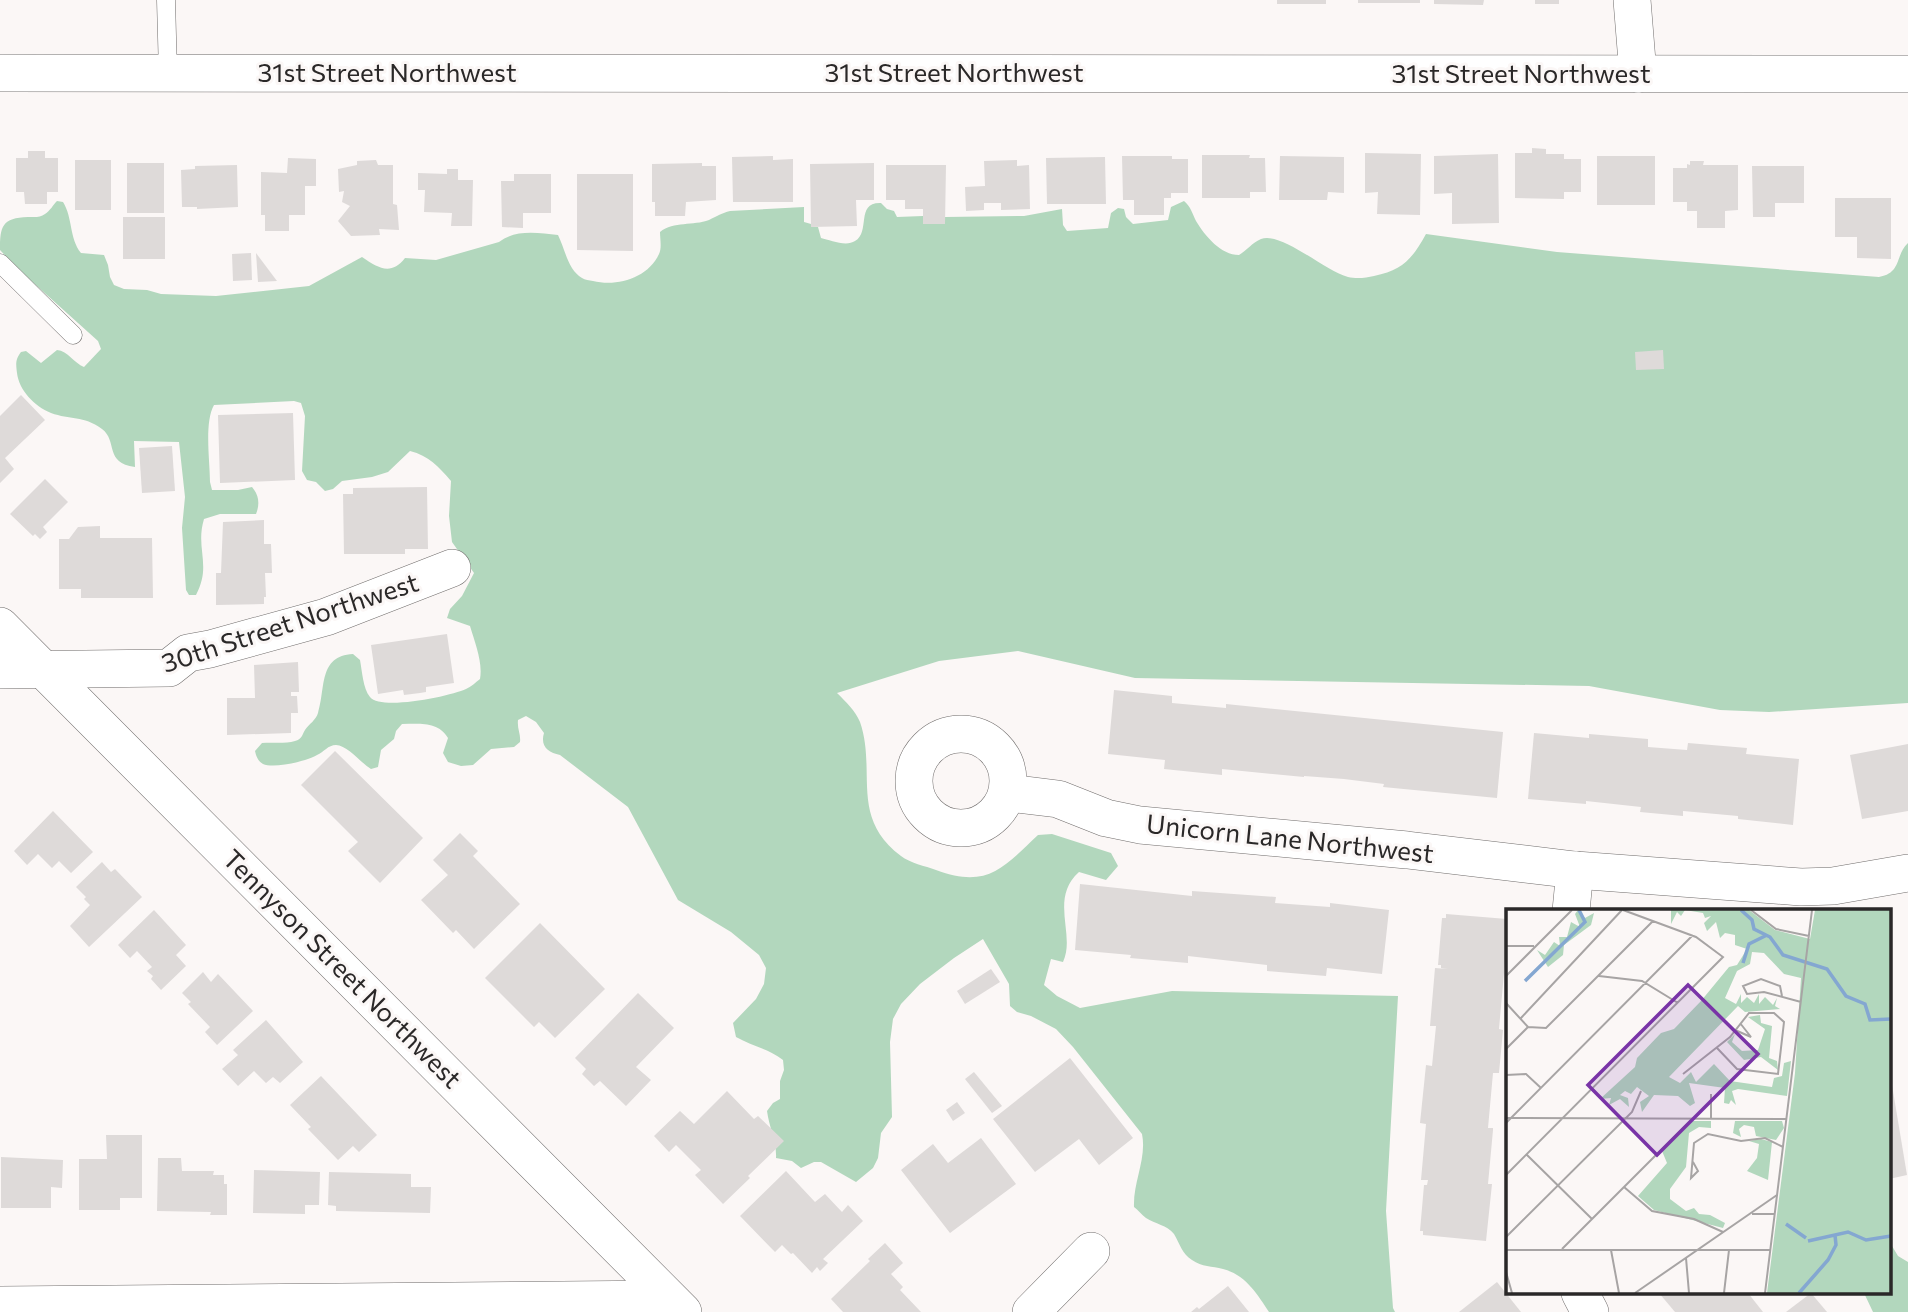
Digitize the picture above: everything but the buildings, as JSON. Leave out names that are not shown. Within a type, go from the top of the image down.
[{"type":"street","points":[[1632,0],[1638,74]]},
{"type":"street","name":"31st Street Northwest","points":[[0,73],[1908,74]]},
{"type":"street","name":"30th Street Northwest","points":[[0,670],[169,668],[188,653],[326,617],[452,568]]},
{"type":"street","name":"Tennyson Street Northwest","points":[[0,626],[676,1305]]},
{"type":"street","name":"Unicorn Lane Northwest","points":[[1008,793],[1058,799],[1098,815],[1140,825],[1407,850],[1575,870],[1801,887],[1833,887],[1908,873]]},
{"type":"street","points":[[1571,909],[1575,870]]},
{"type":"street","points":[[1031,1312],[1091,1251]]},
{"type":"street","points":[[1581,1294],[1590,1312]]},
{"type":"street","points":[[0,1305],[676,1305]]},
{"type":"lane","points":[[166,0],[168,73]]},
{"type":"lane","points":[[0,263],[73,335]]},
{"type":"green space","points":[[57,201],[63,202],[66,208],[81,253],[104,255],[114,285],[161,294],[216,296],[309,286],[362,257],[379,267],[389,268],[400,264],[405,258],[436,260],[527,233],[558,235],[570,265],[577,274],[583,279],[612,283],[631,279],[647,269],[659,254],[660,232],[671,226],[703,222],[730,211],[804,207],[804,222],[811,224],[811,227],[818,227],[821,238],[838,243],[851,243],[860,237],[868,207],[881,203],[894,211],[897,217],[923,216],[923,224],[945,224],[945,217],[1024,216],[1062,209],[1063,225],[1067,231],[1108,228],[1111,213],[1118,208],[1124,209],[1126,217],[1133,224],[1168,220],[1171,207],[1184,201],[1204,233],[1226,252],[1239,255],[1258,240],[1270,238],[1291,246],[1338,273],[1354,278],[1374,276],[1400,267],[1411,257],[1426,234],[1557,252],[1879,277],[1895,268],[1908,243],[1908,703],[1769,712],[1720,710],[1589,686],[1135,678],[1018,651],[939,661],[837,693],[860,722],[865,740],[867,793],[875,825],[885,841],[901,856],[918,864],[969,877],[981,876],[1004,866],[1038,835],[1052,834],[1111,853],[1118,866],[1106,880],[1079,872],[1070,883],[1064,905],[1066,951],[1063,962],[1051,959],[1044,985],[1057,996],[1080,1008],[1172,991],[1398,996],[1386,1211],[1395,1312],[1269,1312],[1244,1280],[1231,1272],[1192,1260],[1183,1252],[1171,1231],[1146,1218],[1134,1207],[1143,1152],[1142,1134],[1056,1029],[1017,1012],[1010,1006],[1009,984],[983,939],[920,984],[901,1004],[893,1019],[890,1042],[892,1117],[881,1133],[878,1158],[873,1168],[856,1182],[821,1162],[801,1168],[792,1161],[776,1158],[767,1111],[780,1099],[783,1060],[736,1037],[733,1023],[756,999],[764,984],[766,968],[759,955],[731,932],[678,900],[628,807],[560,755],[549,751],[543,742],[544,733],[536,722],[526,716],[518,720],[520,742],[514,747],[491,749],[473,765],[461,766],[448,762],[443,753],[448,738],[444,733],[434,726],[415,724],[402,724],[394,739],[381,750],[378,767],[371,769],[349,751],[336,745],[298,762],[275,766],[261,763],[255,751],[262,743],[291,742],[302,737],[317,715],[325,675],[334,661],[342,656],[353,654],[360,660],[370,697],[388,703],[446,695],[466,689],[480,679],[479,659],[470,626],[447,618],[474,573],[452,542],[449,516],[451,481],[433,462],[410,451],[388,472],[342,481],[333,489],[325,491],[316,482],[307,480],[302,471],[305,416],[301,403],[294,401],[214,405],[208,432],[212,490],[252,487],[257,496],[258,507],[256,514],[220,514],[204,519],[201,539],[203,575],[196,595],[189,595],[186,590],[182,528],[185,497],[179,442],[134,441],[135,467],[125,465],[115,456],[110,439],[102,429],[83,420],[45,410],[28,397],[18,379],[16,362],[21,352],[26,351],[41,363],[57,350],[84,367],[101,349],[98,341],[0,250],[4,225],[13,219],[41,216]]},
{"type":"green space","points":[[1890,1243],[1898,1256],[1908,1262],[1908,1312],[1873,1312],[1864,1294],[1890,1294]]}]
